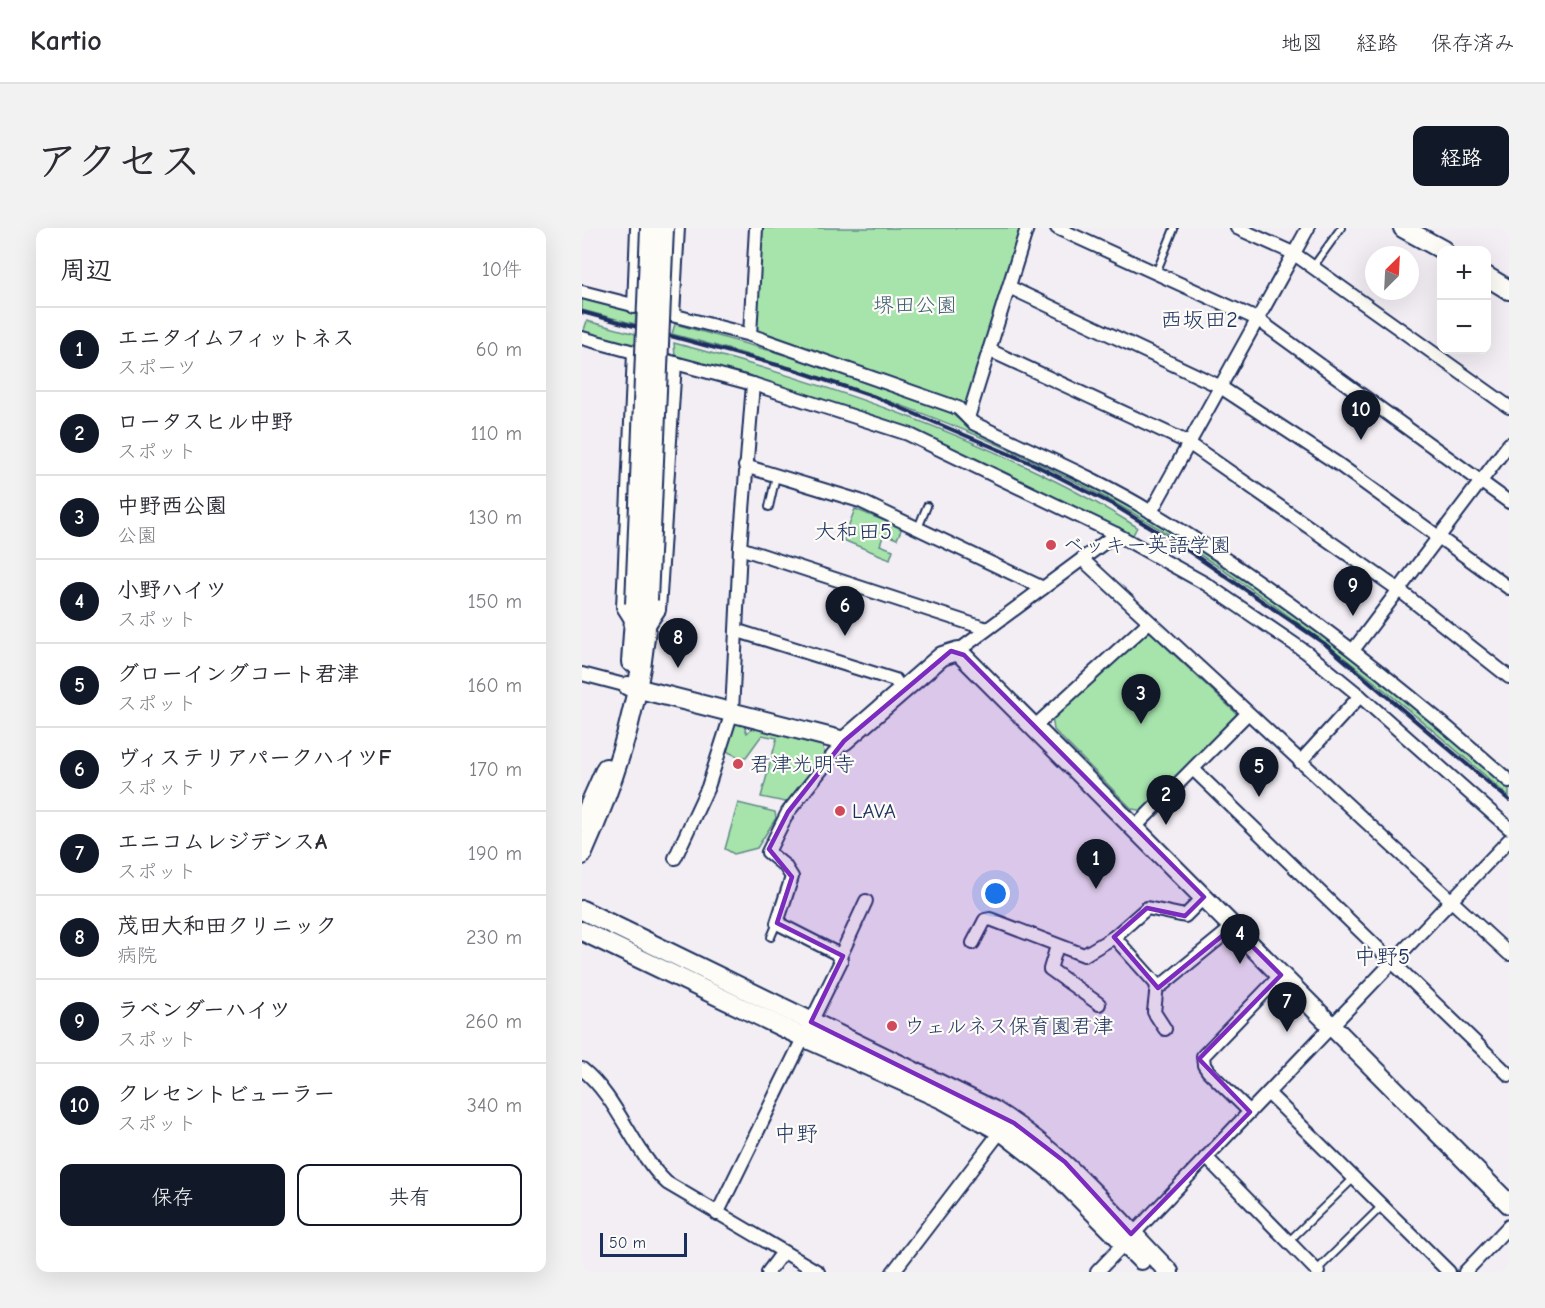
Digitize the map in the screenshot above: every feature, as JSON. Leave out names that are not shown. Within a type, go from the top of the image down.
[{"type":"street","points":[[634,307],[638,228]]},
{"type":"street","points":[[642,602],[650,228]]},
{"type":"street","points":[[582,855],[618,769],[633,688],[642,602],[664,228]]},
{"type":"street","points":[[673,315],[678,228]]},
{"type":"street","points":[[750,334],[756,228]]},
{"type":"street","points":[[968,418],[1027,228]]},
{"type":"street","points":[[1058,228],[1257,319],[1509,502]]},
{"type":"street","points":[[1237,228],[1293,253],[1509,407]]},
{"type":"street","points":[[1151,512],[1187,442],[1308,228]]},
{"type":"street","points":[[1403,228],[1437,247]]},
{"type":"street","points":[[1491,279],[1509,290]]},
{"type":"street","points":[[1009,287],[1219,386],[1338,464],[1509,588]]},
{"type":"street","points":[[582,292],[634,307],[750,334],[958,408],[973,423],[1151,512],[1235,564],[1354,649],[1421,703],[1509,782]]},
{"type":"street","points":[[582,338],[753,384],[908,434],[1116,534],[1206,584],[1306,652],[1360,696],[1509,828]]},
{"type":"street","points":[[989,350],[1187,442],[1399,590],[1509,677]]},
{"type":"street","points":[[634,352],[623,607],[640,626]]},
{"type":"street","points":[[640,626],[659,610],[675,363]]},
{"type":"street","points":[[675,858],[708,787],[732,712],[745,466],[753,384]]},
{"type":"street","points":[[1354,649],[1509,444]]},
{"type":"street","points":[[745,466],[860,501],[1043,588]]},
{"type":"street","points":[[840,957],[777,923],[792,877],[785,866],[770,855],[769,849],[788,812],[844,741],[942,656],[958,651],[1116,534]]},
{"type":"street","points":[[740,548],[987,629]]},
{"type":"street","points":[[1082,559],[1509,954]]},
{"type":"street","points":[[1034,728],[1149,622]]},
{"type":"street","points":[[738,631],[895,680],[902,691]]},
{"type":"street","points":[[958,651],[1509,1204]]},
{"type":"street","points":[[582,674],[844,741]]},
{"type":"street","points":[[582,822],[602,777],[633,688]]},
{"type":"street","points":[[1300,762],[1360,696]]},
{"type":"street","points":[[1134,828],[1247,714]]},
{"type":"street","points":[[1193,769],[1509,1074]]},
{"type":"street","points":[[1097,1272],[1509,840]]},
{"type":"street","points":[[973,943],[985,920],[990,919],[1084,955],[1114,937],[1147,908],[1182,917],[1204,897]]},
{"type":"street","points":[[717,1215],[807,1030],[866,901]]},
{"type":"street","points":[[582,910],[752,988],[807,1030],[942,1099],[1000,1132],[1055,1173],[1127,1238],[1169,1272]]},
{"type":"street","points":[[1157,986],[1162,985],[1233,927]]},
{"type":"street","points":[[582,931],[807,1030],[948,1086],[1014,1123],[1065,1162],[1114,1211],[1127,1238],[1152,1272]]},
{"type":"street","points":[[1114,937],[1157,986],[1154,1012],[1165,1029]]},
{"type":"street","points":[[1057,946],[1050,969],[1099,1004]]},
{"type":"street","points":[[1250,1112],[1208,1071],[1204,1065],[1203,1056],[1281,975]]},
{"type":"street","points":[[582,1069],[603,1092],[649,1166],[667,1183],[717,1215],[818,1272]]},
{"type":"street","points":[[1268,1093],[1449,1272]]},
{"type":"street","points":[[893,1272],[1000,1132]]},
{"type":"street","points":[[1206,1157],[1317,1271]]},
{"type":"street","points":[[1465,1272],[1509,1226]]},
{"type":"street","points":[[768,1272],[783,1252]]},
{"type":"lane","points":[[1313,267],[1341,228]]},
{"type":"lane","points":[[1156,273],[1174,229]]},
{"type":"lane","points":[[769,507],[777,476]]},
{"type":"lane","points":[[918,528],[927,506]]},
{"type":"lane","points":[[771,937],[777,923]]},
{"type":"lane","points":[[1288,1242],[1354,1177]]},
{"type":"lane","points":[[1317,1271],[1383,1205]]},
{"type":"highlighted area","points":[[951,651],[964,655],[1204,897],[1185,916],[1147,908],[1114,937],[1158,988],[1233,927],[1281,975],[1199,1059],[1250,1112],[1131,1234],[1065,1162],[1014,1123],[811,1022],[843,956],[777,923],[792,877],[769,849],[788,812],[844,741]]},
{"type":"green space","name":"堺田公園","points":[[759,228],[1023,228],[968,402],[961,404],[865,368],[761,335],[755,327]]},
{"type":"green space","points":[[582,298],[633,312],[636,314],[635,324],[582,310]]},
{"type":"green space","points":[[587,321],[636,334],[637,342],[633,347],[583,333]]},
{"type":"green space","points":[[675,324],[839,370],[951,413],[964,424],[1059,468],[1154,519],[1238,571],[1414,703],[1509,788],[1509,797],[1426,724],[1296,621],[1205,558],[1101,495],[1043,465],[922,413],[798,370],[672,334]]},
{"type":"green space","points":[[674,343],[793,377],[913,418],[1029,468],[1137,527],[1132,537],[992,466],[905,429],[791,391],[675,357]]},
{"type":"green space","points":[[855,509],[902,528],[897,539],[884,534],[880,545],[893,550],[890,559],[843,540]]},
{"type":"green space","points":[[1150,632],[1238,715],[1145,811],[1132,809],[1054,730],[1052,717],[1145,633]]},
{"type":"green space","points":[[737,722],[743,724],[747,733],[754,726],[822,744],[826,759],[790,803],[761,797],[777,738],[762,735],[746,757],[739,757],[726,751],[732,726]]},
{"type":"green space","points":[[738,803],[775,812],[776,818],[757,848],[734,854],[725,849]]},
{"type":"railway","points":[[582,312],[792,369],[875,397],[1033,464],[1112,504],[1184,548],[1325,644],[1509,800]]},
{"type":"place","name":"クレセントビューラー","points":[[1361,440]]},
{"type":"place","name":"ベッキー英語学園","points":[[1051,545]]},
{"type":"place","name":"ラベンダーハイツ","points":[[1353,616]]},
{"type":"place","name":"ヴィステリアパークハイツF","points":[[845,636]]},
{"type":"place","name":"茂田大和田クリニック","points":[[678,668]]},
{"type":"place","name":"中野西公園","points":[[1141,724]]},
{"type":"place","name":"君津光明寺","points":[[738,764]]},
{"type":"place","name":"グローイングコート君津","points":[[1259,797]]},
{"type":"place","name":"LAVA","points":[[840,811]]},
{"type":"place","name":"ロータスヒル中野","points":[[1166,825]]},
{"type":"place","name":"エニタイムフィットネス","points":[[1096,889]]},
{"type":"place","name":"小野ハイツ","points":[[1240,964]]},
{"type":"place","name":"ウェルネス保育園君津","points":[[892,1026]]},
{"type":"place","name":"エニコムレジデンスA","points":[[1287,1032]]},
{"type":"district","name":"西坂田2","points":[[1199,319]]},
{"type":"district","name":"大和田5","points":[[853,531]]},
{"type":"district","name":"中野5","points":[[1382,956]]},
{"type":"district","name":"中野","points":[[796,1133]]}]
